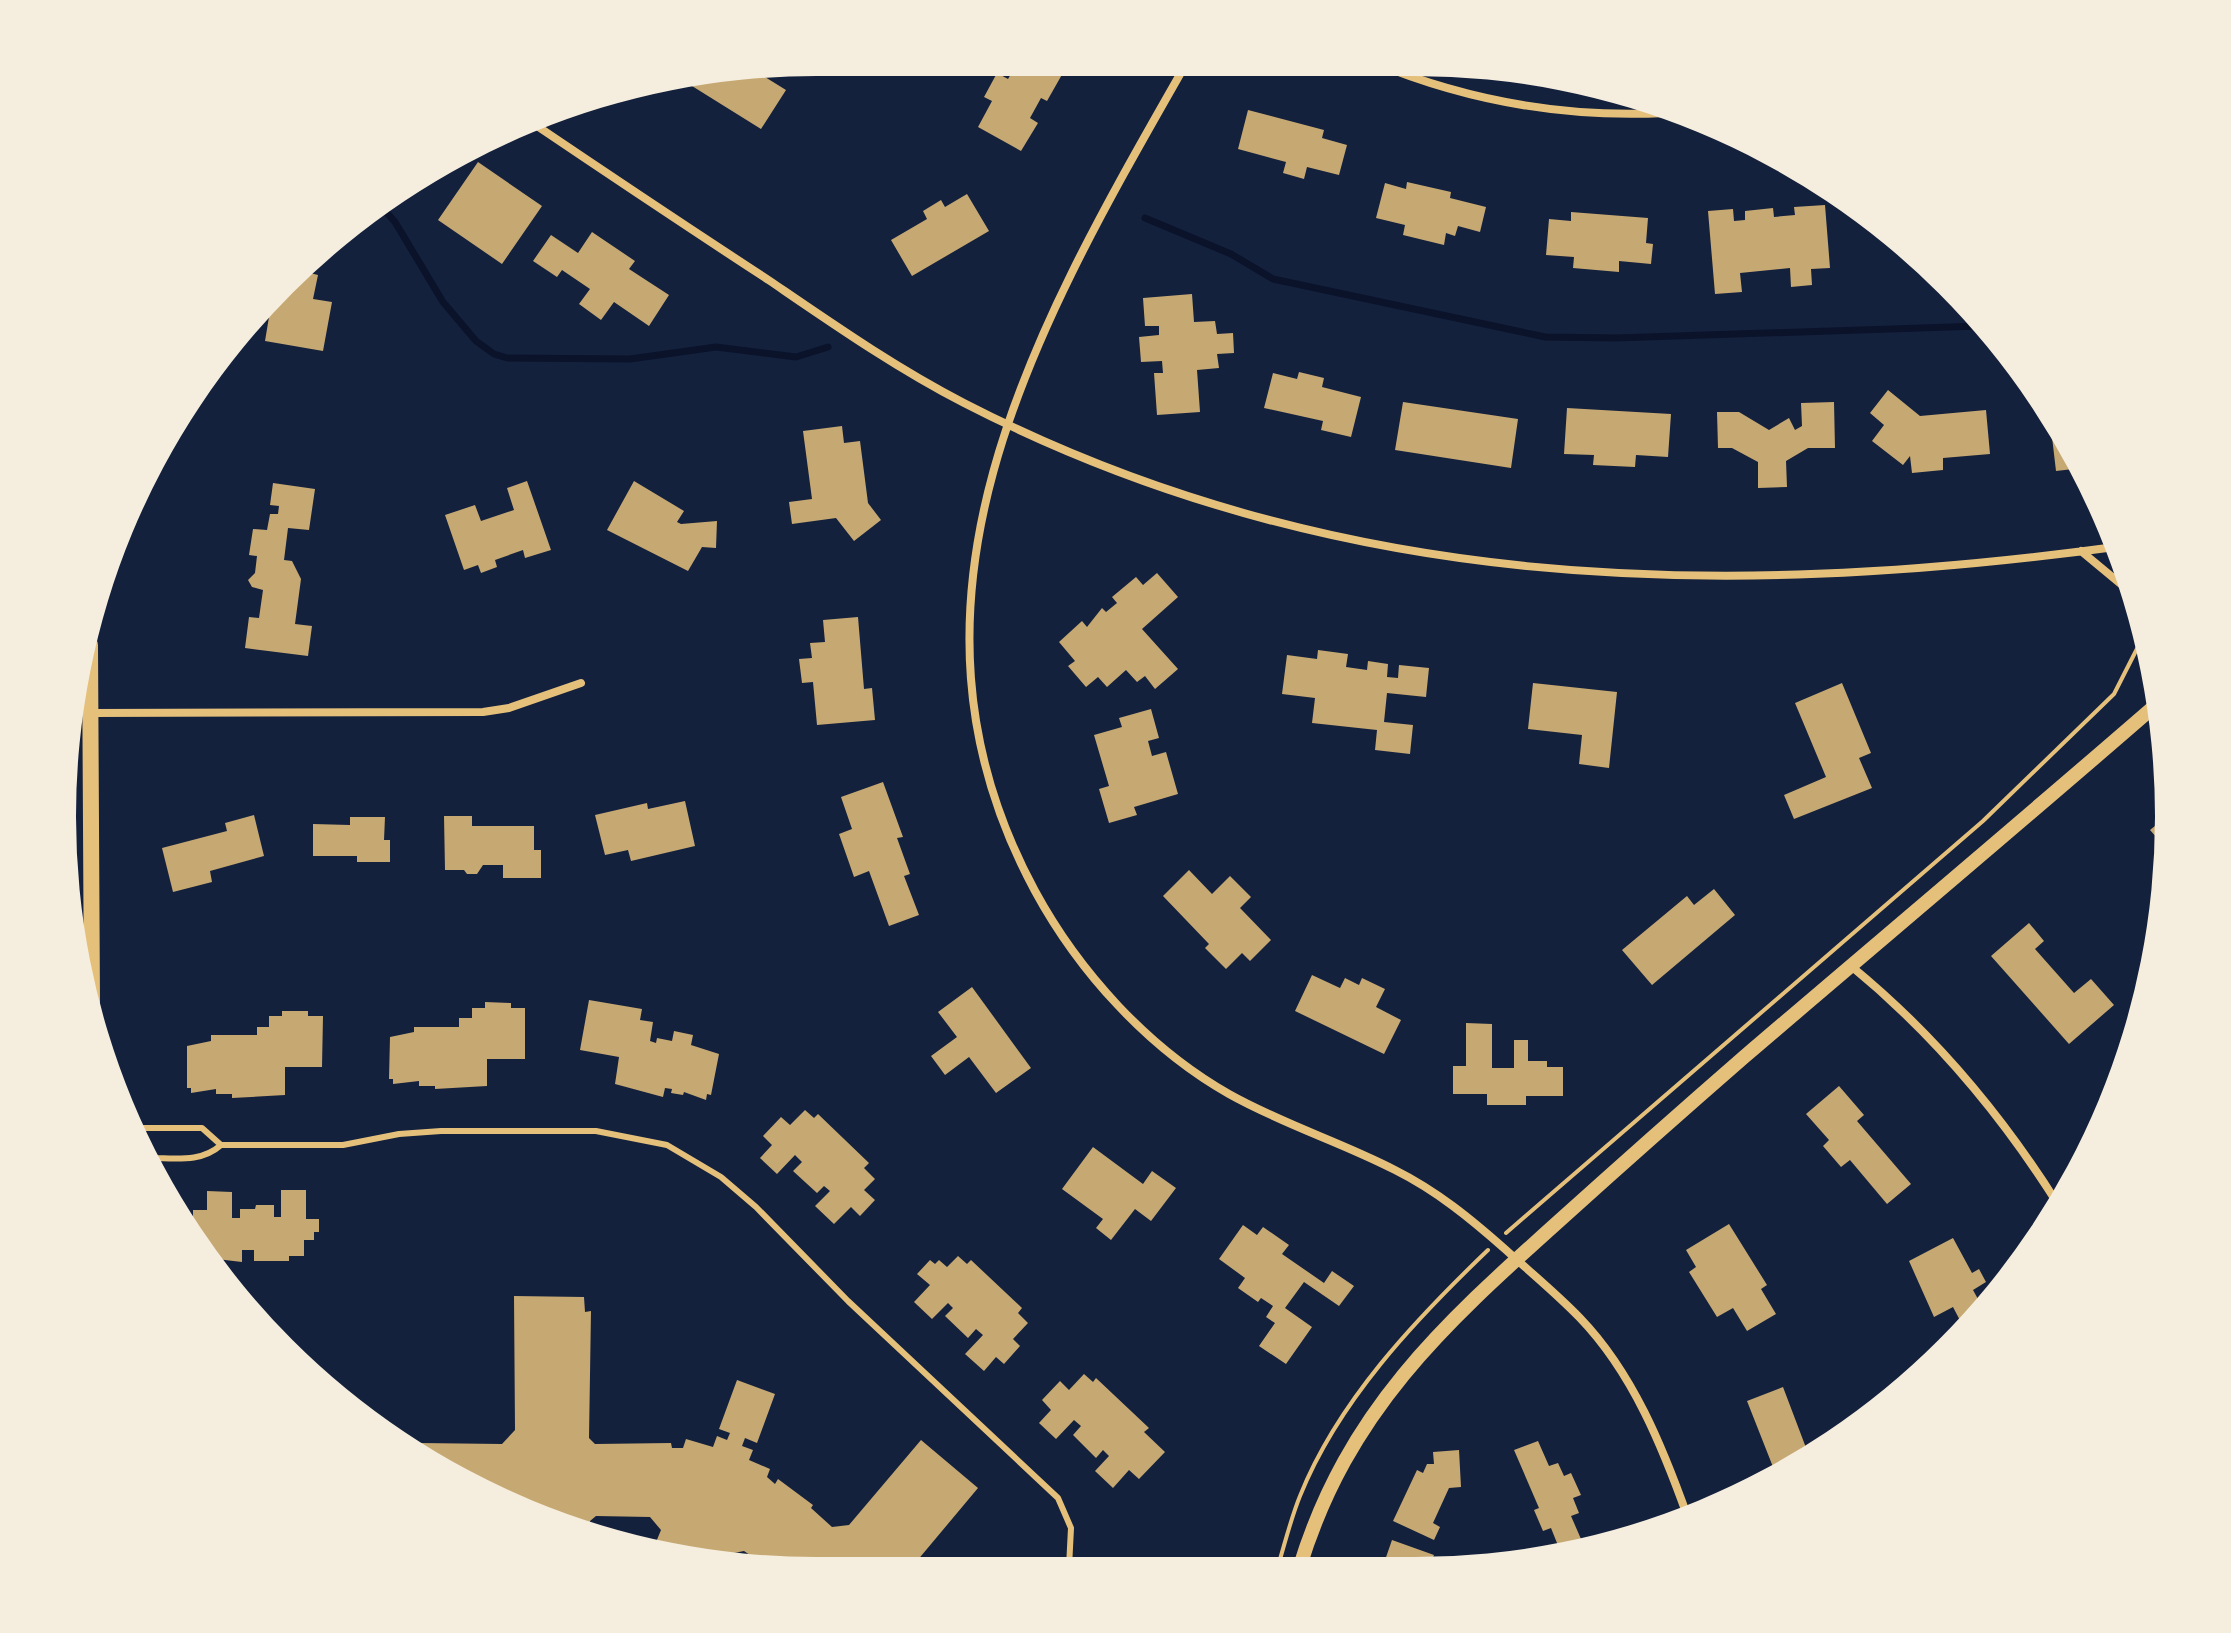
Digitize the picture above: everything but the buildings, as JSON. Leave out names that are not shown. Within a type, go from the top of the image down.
[{"type":"main road","points":[[87,688],[92,968]]},
{"type":"street","points":[[1179,76],[1095,225],[1063,293],[1009,426],[982,505],[971,569],[971,688],[983,760],[1002,820],[1047,913],[1084,965],[1126,1012],[1173,1055],[1236,1098],[1398,1171],[1455,1205],[1582,1319],[1613,1361],[1666,1456],[1684,1506]]},
{"type":"street","points":[[1408,76],[1475,97],[1556,111],[1649,114]]},
{"type":"street","points":[[541,129],[889,361],[1009,426],[1145,485],[1221,509],[1335,539],[1514,565],[1614,573],[1807,577],[1906,571],[2105,548]]},
{"type":"street","points":[[2081,551],[2117,581]]},
{"type":"street","points":[[90,713],[483,712],[509,708],[581,683]]},
{"type":"street","points":[[1303,1557],[1331,1483],[1362,1427],[1401,1374],[1441,1329],[1516,1259],[1851,966],[2148,712]]},
{"type":"street","points":[[1851,966],[1919,1026],[1988,1103],[2051,1195]]},
{"type":"lane","points":[[145,1128],[202,1128],[221,1145]]},
{"type":"lane","points":[[159,1158],[197,1158],[212,1153],[221,1145],[343,1145],[399,1134],[441,1131],[596,1131],[667,1145],[692,1156],[756,1207],[848,1301],[1058,1498],[1071,1528],[1070,1557]]},
{"type":"waterway","points":[[388,214],[443,302],[476,341],[494,354],[507,358],[630,359],[716,347],[796,357],[828,347]]},
{"type":"waterway","points":[[1145,218],[1231,254],[1273,279],[1545,337],[1616,338],[1969,326]]}]
